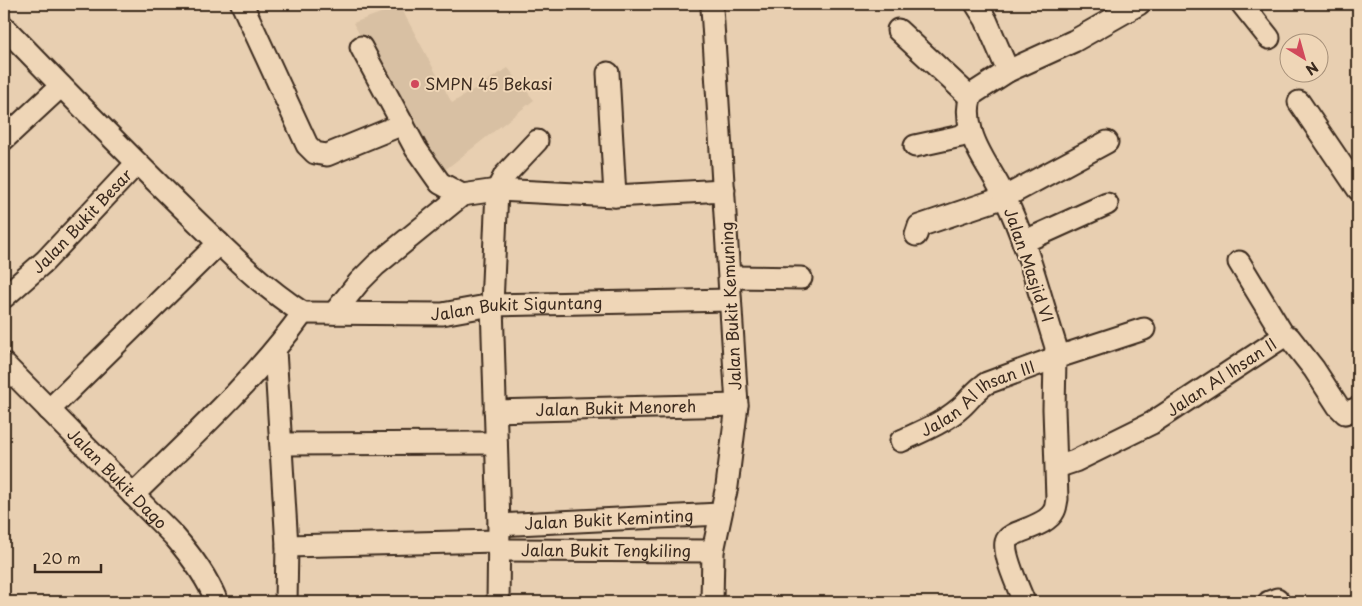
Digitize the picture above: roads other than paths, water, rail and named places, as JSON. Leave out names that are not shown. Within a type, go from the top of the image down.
[{"type":"street","points":[[242,4],[307,145],[315,153],[327,155],[403,124]]},
{"type":"street","points":[[976,4],[986,20],[1008,71]]},
{"type":"street","points":[[898,30],[970,97],[1008,71],[1074,41],[1138,4]]},
{"type":"street","points":[[1242,4],[1269,38]]},
{"type":"street","name":"Jalan Bukit Kemuning","points":[[712,8],[737,405],[727,486],[713,551],[712,602]]},
{"type":"street","points":[[4,26],[137,164],[219,243],[281,299],[302,313],[275,350],[202,427],[133,495]]},
{"type":"street","points":[[361,47],[416,149],[440,183],[462,195]]},
{"type":"street","points":[[608,73],[615,196]]},
{"type":"street","points":[[4,139],[61,86]]},
{"type":"street","name":"Jalan Masjid VI","points":[[970,97],[970,129],[1005,198],[1023,242],[1056,347],[1054,358],[1056,468],[1054,511],[1040,525],[1012,535],[1006,540],[1010,563],[1024,602]]},
{"type":"street","points":[[1299,102],[1358,189]]},
{"type":"street","points":[[915,146],[961,136],[970,129]]},
{"type":"street","points":[[498,602],[492,305],[497,190],[505,175],[537,141]]},
{"type":"street","points":[[916,235],[919,226],[1005,198],[1107,142]]},
{"type":"street","name":"Jalan Bukit Besar","points":[[4,297],[45,260],[137,164]]},
{"type":"street","points":[[334,314],[359,282],[376,265],[462,195],[497,190],[615,196],[724,190]]},
{"type":"street","points":[[1023,242],[1106,204]]},
{"type":"street","points":[[49,410],[219,243]]},
{"type":"street","points":[[1239,262],[1287,337]]},
{"type":"street","points":[[730,278],[801,278]]},
{"type":"street","name":"Jalan Bukit Siguntang","points":[[302,313],[442,314],[492,305],[730,300]]},
{"type":"street","name":"Jalan Al Ihsan III","points":[[901,441],[959,410],[977,389],[986,382],[1144,329]]},
{"type":"street","name":"Jalan Al Ihsan II","points":[[1056,468],[1075,461],[1152,423],[1287,337],[1314,369],[1338,406],[1345,412],[1358,408]]},
{"type":"street","points":[[275,350],[287,546],[286,602]]},
{"type":"street","name":"Jalan Bukit Dago","points":[[4,364],[174,536],[195,561],[209,582],[217,602]]},
{"type":"street","name":"Jalan Bukit Menoreh","points":[[495,411],[737,405]]},
{"type":"street","points":[[281,444],[496,443]]},
{"type":"street","name":"Jalan Bukit Keminting","points":[[498,539],[720,514]]},
{"type":"street","name":"Jalan Bukit Tengkiling","points":[[287,546],[498,539],[713,551]]},
{"type":"place","name":"SMPN 45 Bekasi","points":[[415,84]]}]
